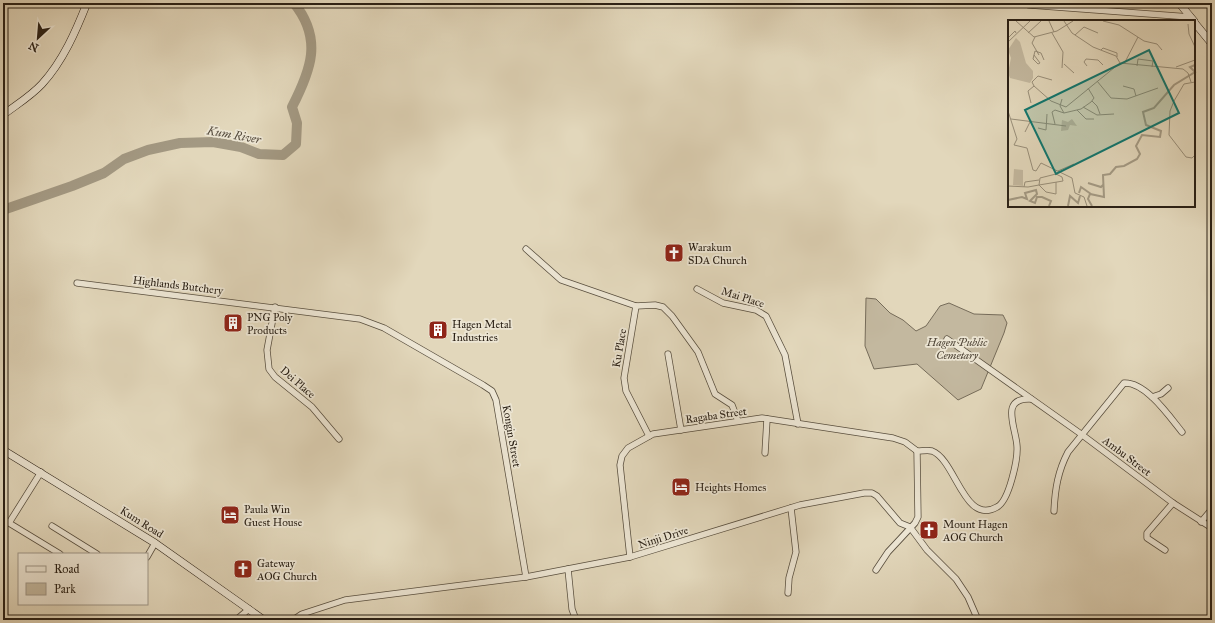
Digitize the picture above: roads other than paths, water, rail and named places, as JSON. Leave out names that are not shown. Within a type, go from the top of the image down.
[{"type":"street","points":[[3,115],[42,84],[62,55],[76,30],[87,3]]},
{"type":"street","points":[[1179,3],[1192,20]]},
{"type":"street","points":[[1029,5],[1192,20]]},
{"type":"street","points":[[1195,24],[1212,44]]},
{"type":"street","points":[[526,249],[561,280],[636,306],[655,305],[663,308],[672,316],[698,352],[715,394],[732,405],[738,421]]},
{"type":"street","name":"Highlands Butchery","points":[[77,283],[275,307]]},
{"type":"street","name":"Mai Place","points":[[697,289],[723,303],[756,310],[766,316],[785,355],[798,424]]},
{"type":"street","name":"Ku Place","points":[[636,306],[624,378],[626,391],[649,436]]},
{"type":"street","name":"Dei Place","points":[[275,307],[267,350],[269,369],[275,377],[312,407],[339,439]]},
{"type":"street","name":"Kongin Street","points":[[275,307],[371,322],[483,384],[492,391],[498,410],[526,577]]},
{"type":"street","name":"Ambu Street","points":[[947,339],[1081,434],[1173,504],[1212,528]]},
{"type":"street","points":[[668,354],[680,430]]},
{"type":"street","points":[[1054,510],[1055,488],[1061,464],[1081,434],[1124,383],[1130,383],[1138,386],[1152,397],[1182,432]]},
{"type":"street","points":[[1152,397],[1161,394],[1168,388]]},
{"type":"street","points":[[876,570],[888,552],[918,517],[917,451],[931,451],[939,455],[944,460],[968,502],[978,509],[988,510],[998,507],[1004,500],[1012,478],[1016,456],[1017,446],[1012,423],[1013,408],[1016,402],[1022,398],[1031,399]]},
{"type":"street","points":[[765,453],[767,419]]},
{"type":"street","name":"Ragaba Street","points":[[630,558],[620,465],[622,456],[628,448],[649,436],[738,421],[767,419],[892,438],[905,442],[917,451]]},
{"type":"street","name":"Kum Road","points":[[3,450],[155,543],[264,620]]},
{"type":"street","points":[[41,472],[9,523],[58,553]]},
{"type":"street","name":"Ninji Drive","points":[[293,620],[302,614],[345,600],[526,577],[630,558],[791,508],[864,493],[872,493],[877,496],[900,523],[910,527],[927,550],[956,579],[968,597],[978,620]]},
{"type":"street","points":[[1165,550],[1147,538],[1147,533],[1173,504]]},
{"type":"street","points":[[788,593],[789,578],[796,552],[791,508]]},
{"type":"street","points":[[1201,522],[1212,509]]},
{"type":"street","points":[[52,526],[95,553]]},
{"type":"street","points":[[148,555],[155,543]]},
{"type":"street","points":[[568,569],[572,609],[576,620]]},
{"type":"street","points":[[236,620],[249,609]]},
{"type":"waterway","name":"Kum River","points":[[3,210],[104,173],[124,159],[148,150],[180,143],[213,142],[241,147],[259,154],[283,155],[296,144],[297,123],[292,107],[309,67],[311,55],[309,29],[303,16],[294,3]]},
{"type":"place","name":"Warakum SDA Church","points":[[674,253]]},
{"type":"place","name":"PNG Poly Products","points":[[233,323]]},
{"type":"place","name":"Hagen Metal Industries","points":[[438,330]]},
{"type":"place","name":"Heights Homes","points":[[681,487]]},
{"type":"place","name":"Paula Win Guest House","points":[[230,515]]},
{"type":"place","name":"Mount Hagen AOG Church","points":[[929,530]]},
{"type":"place","name":"Gateway AOG Church","points":[[243,569]]},
{"type":"park label","name":"Hagen Public Cemetary","points":[[957,348]]}]
